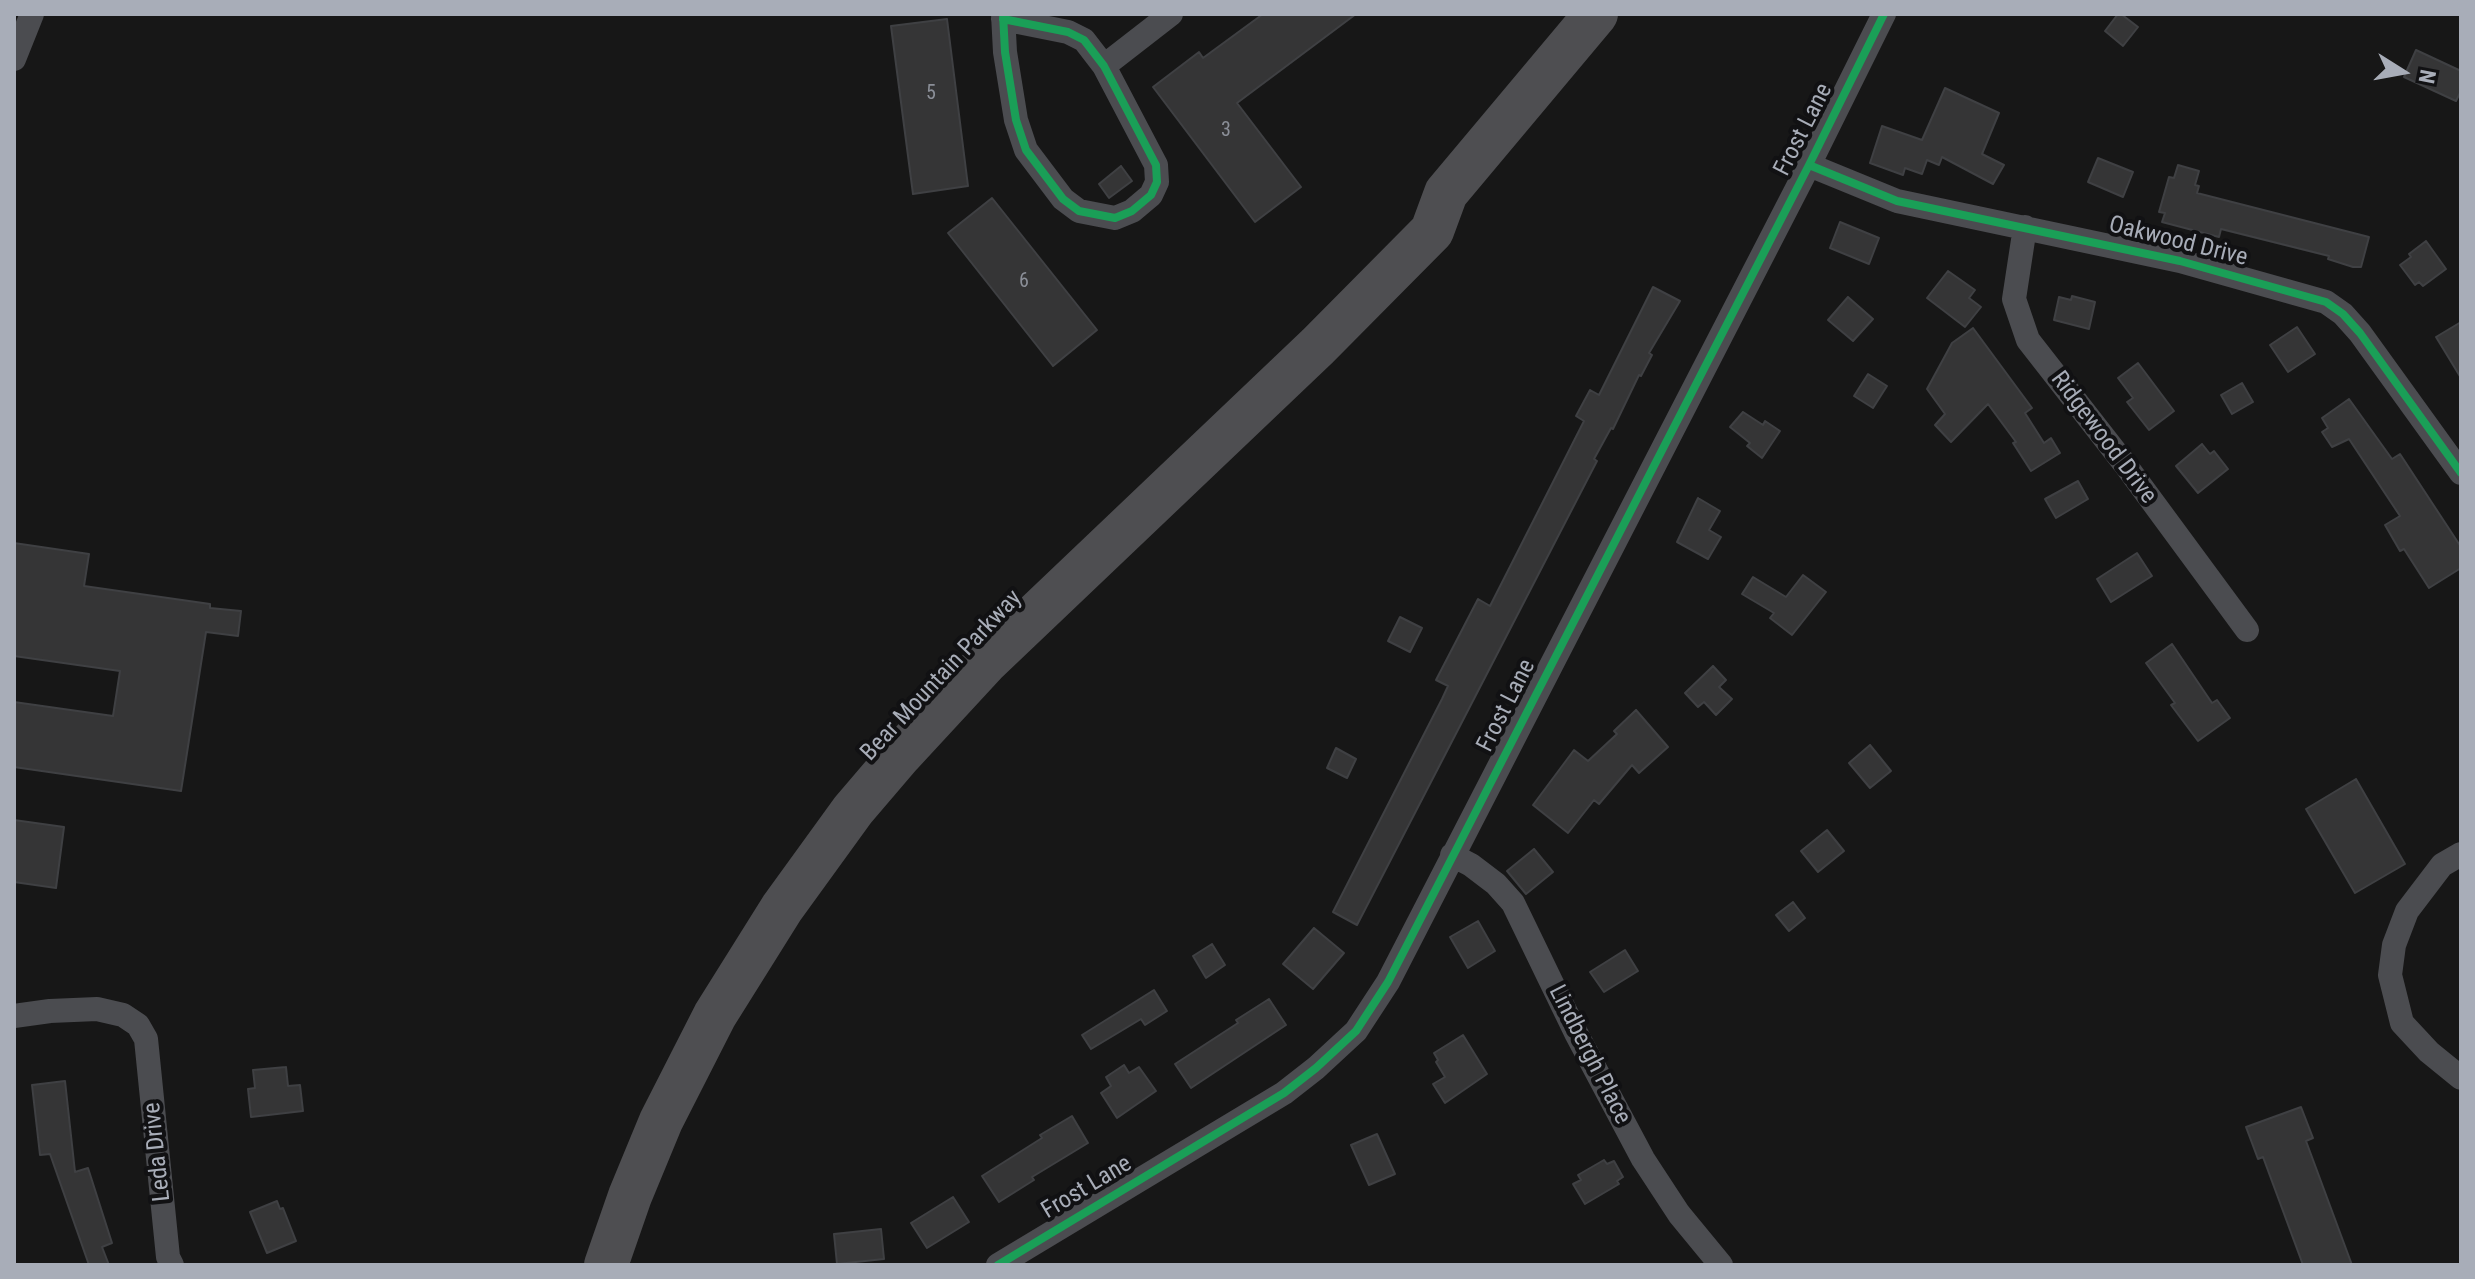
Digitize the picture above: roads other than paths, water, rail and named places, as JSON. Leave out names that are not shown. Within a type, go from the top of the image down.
[{"type":"highway","name":"Bear Mountain Parkway","points":[[579,1265],[621,1148],[674,1036],[759,895],[832,795],[895,722],[999,613],[1334,293],[1413,213],[1446,193],[1596,14]]},
{"type":"highway","name":"Bear Mountain Parkway","points":[[606,1265],[661,1121],[715,1015],[758,943],[831,839],[900,755],[986,662],[1318,346],[1432,231],[1446,193]]},
{"type":"street","points":[[14,59],[32,14]]},
{"type":"street","points":[[1104,66],[1171,14]]},
{"type":"street","name":"Frost Lane","points":[[998,1265],[1284,1093],[1356,1031],[1388,982],[1884,14]]},
{"type":"street","points":[[1003,16],[1068,32],[1084,40],[1104,66],[1156,165],[1157,182],[1151,195],[1132,211],[1115,218],[1079,211],[1063,199],[1026,150],[1016,120],[1005,52],[1003,16]]},
{"type":"street","name":"Oakwood Drive","points":[[1809,165],[1897,201],[2180,261],[2326,302],[2343,314],[2360,333],[2461,473]]},
{"type":"street","name":"Ridgewood Drive","points":[[2025,227],[2014,299],[2028,340],[2124,463],[2247,630]]},
{"type":"street","points":[[2461,854],[2442,865],[2407,911],[2394,945],[2390,975],[2402,1023],[2429,1052],[2461,1078]]},
{"type":"street","name":"Lindbergh Place","points":[[1452,855],[1496,884],[1513,903],[1576,1033],[1643,1159],[1679,1214],[1721,1265]]},
{"type":"street","name":"Leda Drive","points":[[14,1016],[97,1009],[123,1015],[138,1025],[146,1039],[168,1257],[172,1265]]}]
